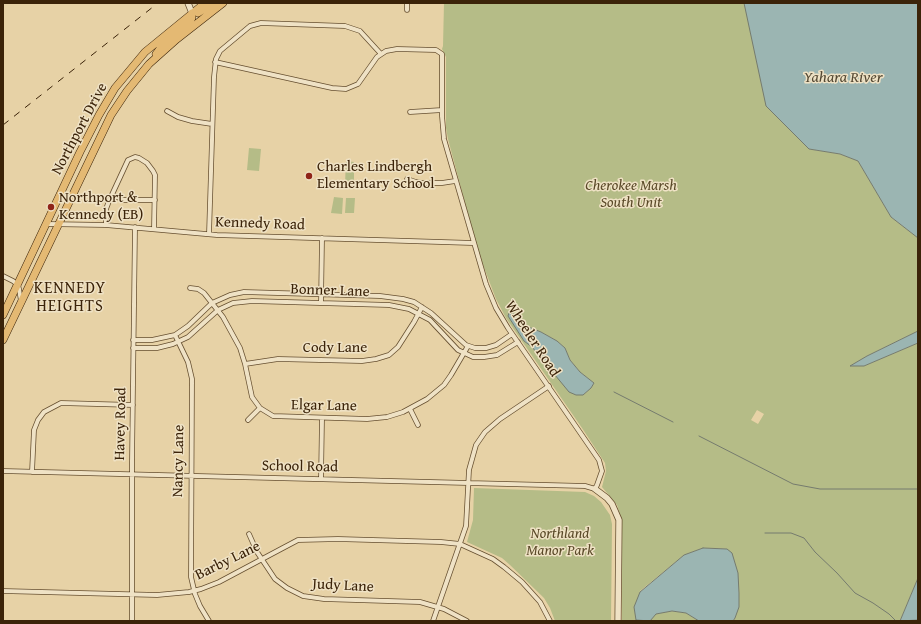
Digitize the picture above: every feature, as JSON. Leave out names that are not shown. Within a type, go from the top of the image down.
[{"type":"main road","name":"Northport Drive","points":[[3,315],[99,115],[115,88],[145,52],[205,3]]},
{"type":"main road","points":[[149,64],[164,43],[189,22],[192,18],[192,13],[199,12],[214,3]]},
{"type":"main road","name":"Northport Drive","points":[[3,340],[111,115],[127,91],[149,64],[177,39],[224,3]]},
{"type":"street","points":[[188,3],[192,13]]},
{"type":"street","points":[[407,3],[407,10]]},
{"type":"street","points":[[209,234],[215,62],[218,53],[228,42],[250,26],[261,23],[345,26],[360,32],[381,54],[358,84],[346,89],[332,88],[215,62]]},
{"type":"street","name":"Wheeler Road","points":[[381,54],[386,51],[397,49],[436,50],[441,52],[443,57],[442,110],[444,139],[473,242],[490,294],[499,313],[512,334],[601,464],[602,474],[595,489]]},
{"type":"street","points":[[410,112],[442,110]]},
{"type":"street","points":[[167,111],[178,117],[212,124]]},
{"type":"street","points":[[106,225],[106,209],[128,160],[131,158],[139,158],[147,163],[154,171],[154,229]]},
{"type":"street","points":[[407,179],[422,183],[442,183],[455,181]]},
{"type":"street","points":[[112,195],[124,200],[155,200]]},
{"type":"street","name":"Kennedy Road","points":[[47,224],[106,225],[209,234],[473,242]]},
{"type":"street","name":"Havey Road","points":[[132,621],[133,340],[136,227]]},
{"type":"street","points":[[321,303],[322,238]]},
{"type":"street","points":[[3,276],[18,285],[20,289],[21,303]]},
{"type":"street","points":[[190,288],[200,290],[218,310],[240,348],[245,364],[250,392],[260,408],[248,420]]},
{"type":"street","name":"Bonner Lane","points":[[133,340],[152,340],[175,335],[188,326],[212,303],[237,293],[395,297],[414,302],[422,307],[441,321],[468,346]]},
{"type":"street","name":"Bonner Lane","points":[[133,348],[162,348],[179,342],[188,337],[218,310],[233,303],[252,301],[390,305],[409,309],[430,320],[458,350],[464,354]]},
{"type":"street","name":"Cody Lane","points":[[245,364],[278,359],[362,361],[389,355],[398,347],[422,307]]},
{"type":"street","points":[[468,346],[480,348],[492,346],[512,334]]},
{"type":"street","name":"Nancy Lane","points":[[175,335],[188,362],[191,374],[191,577],[194,591],[200,606],[209,621]]},
{"type":"street","points":[[464,354],[473,357],[489,357],[505,351],[518,342]]},
{"type":"street","name":"Elgar Lane","points":[[260,408],[273,416],[322,418],[375,418],[403,412],[427,398],[444,385],[468,346]]},
{"type":"street","points":[[433,621],[466,526],[469,470],[472,454],[478,440],[500,419],[549,386]]},
{"type":"street","points":[[32,472],[34,430],[38,420],[44,412],[61,403],[133,405]]},
{"type":"street","points":[[410,409],[418,425]]},
{"type":"street","points":[[321,479],[322,418]]},
{"type":"street","name":"School Road","points":[[3,471],[585,486],[595,489]]},
{"type":"street","points":[[595,489],[612,504],[619,520],[618,621]]},
{"type":"street","name":"Judy Lane","points":[[249,534],[261,560],[279,582],[290,590],[308,597],[324,599],[420,602],[438,607],[462,617],[467,621]]},
{"type":"street","name":"Barby Lane","points":[[3,591],[163,595],[194,591],[219,582],[298,540],[441,542],[460,544],[493,559],[522,582],[540,602],[550,621]]},
{"type":"green space","name":"Cherokee Marsh South Unit","points":[[444,3],[744,3],[809,149],[840,154],[858,161],[891,217],[918,238],[918,331],[867,356],[851,366],[864,366],[918,343],[918,578],[900,621],[733,621],[735,618],[739,593],[727,549],[703,548],[684,555],[640,591],[636,620],[644,621],[622,621],[622,521],[617,505],[602,487],[606,471],[605,463],[506,318],[496,299],[478,252],[448,139],[446,128],[446,57],[442,49]],"holes":[[[517,315],[526,326],[557,341],[565,348],[570,360],[580,372],[594,383],[591,388],[583,395],[576,395],[560,380],[532,347],[524,341],[515,327]],[[757,410],[764,414],[758,424],[751,420]]]},
{"type":"green space","points":[[249,148],[261,149],[259,171],[247,170]]},
{"type":"green space","points":[[346,161],[354,162],[354,184],[345,184]]},
{"type":"green space","points":[[334,197],[343,198],[342,214],[331,213]]},
{"type":"green space","points":[[346,198],[355,198],[354,213],[345,213]]},
{"type":"green space","name":"Northland Manor Park","points":[[474,488],[585,492],[594,496],[601,502],[610,515],[612,524],[611,621],[555,621],[544,598],[510,565],[502,558],[467,542],[473,520]]},
{"type":"green space","points":[[672,611],[686,613],[699,621],[650,621],[655,614]]},
{"type":"water","name":"Yahara River","points":[[744,3],[918,3],[918,238],[891,217],[858,161],[840,154],[809,149],[766,106]]},
{"type":"water","points":[[509,313],[517,315],[526,326],[557,341],[565,348],[570,360],[580,372],[594,383],[591,388],[583,395],[576,395],[569,392],[532,347],[524,341],[508,316]]},
{"type":"water","points":[[918,331],[918,343],[864,366],[850,366],[867,356]]},
{"type":"water","points":[[703,548],[727,549],[732,553],[738,573],[739,593],[739,607],[733,621],[699,621],[686,613],[672,611],[656,614],[650,621],[636,620],[634,607],[640,592],[684,555]]},
{"type":"water","points":[[918,578],[918,620],[900,621]]},
{"type":"waterway","points":[[614,392],[673,422]]},
{"type":"waterway","points":[[699,436],[793,484],[820,489],[918,489]]},
{"type":"waterway","points":[[765,533],[791,533],[804,538],[815,552],[855,593],[873,603],[896,621]]},
{"type":"railway","points":[[3,125],[158,3]]},
{"type":"place","name":"Charles Lindbergh Elementary School","points":[[309,176]]},
{"type":"place","name":"Northport & Kennedy (EB)","points":[[51,207]]},
{"type":"district","name":"KENNEDY HEIGHTS","points":[[70,298]]}]
